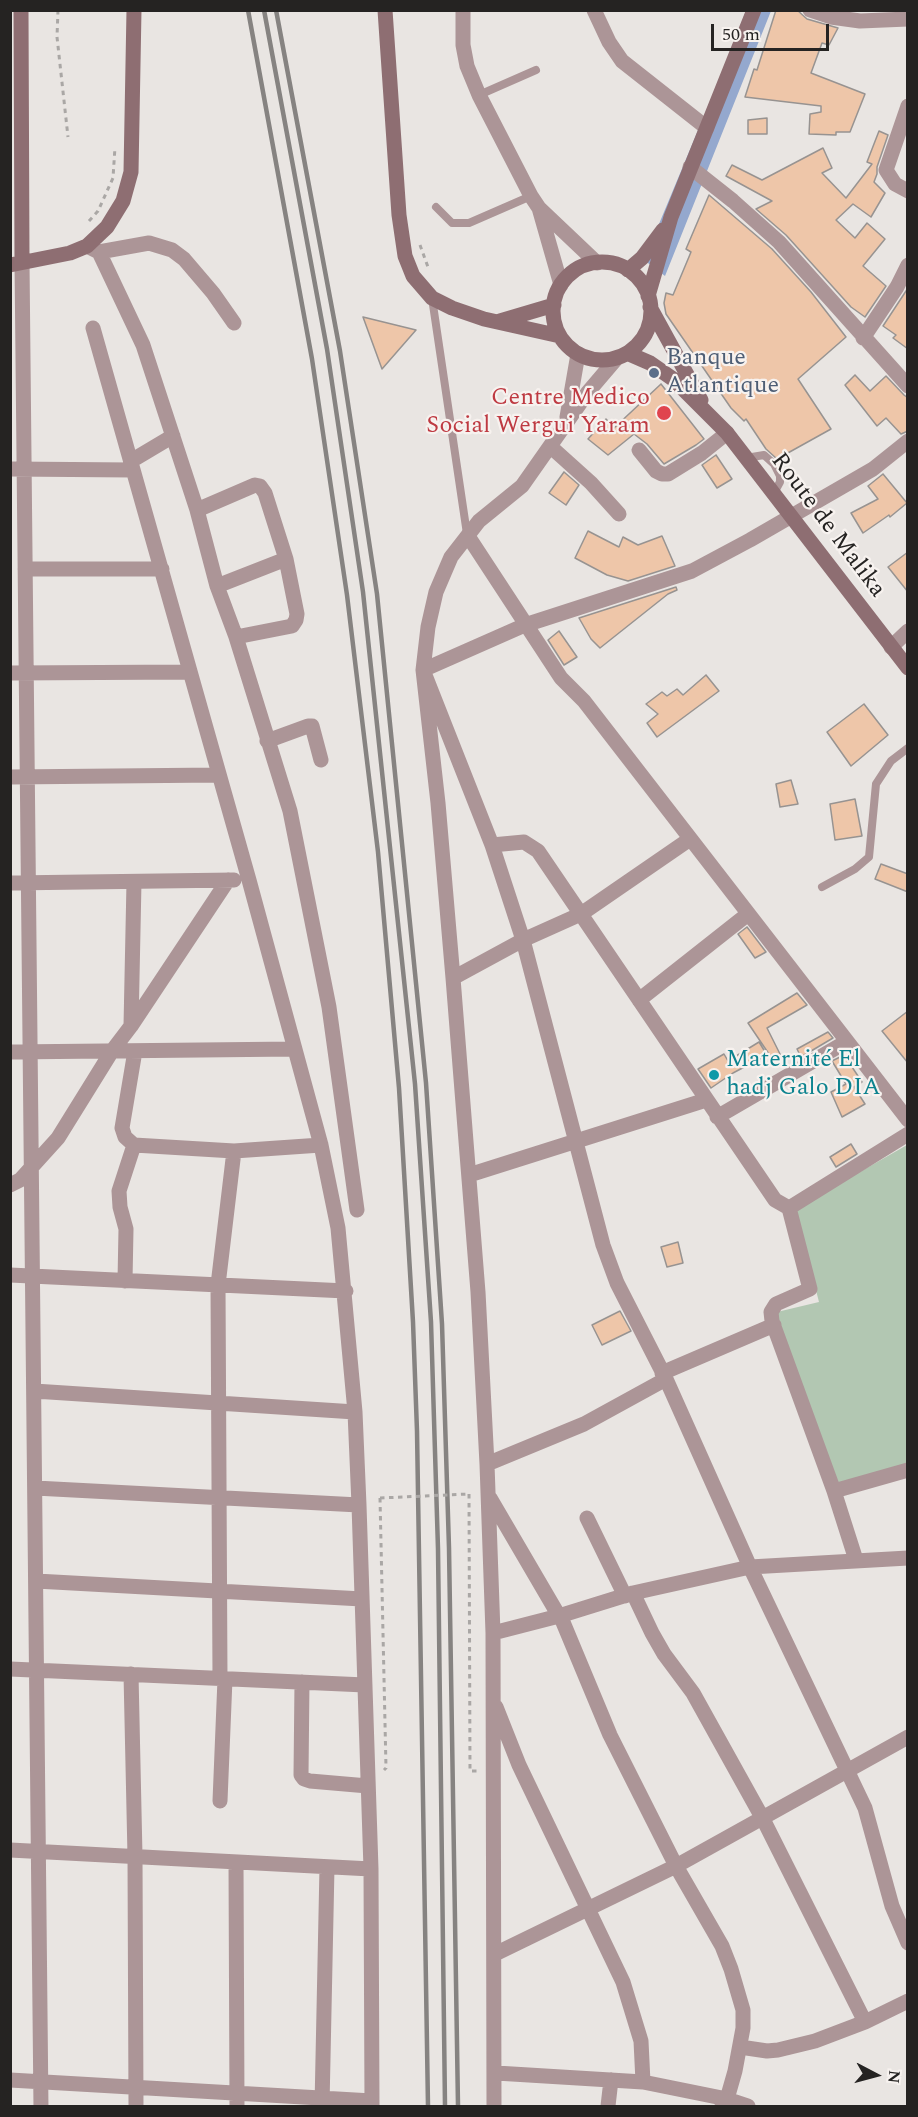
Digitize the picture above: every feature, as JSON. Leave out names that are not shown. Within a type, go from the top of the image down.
[{"type":"main road","points":[[21,10],[16,49],[16,263],[93,249],[123,201],[131,172],[134,10]]},
{"type":"main road","points":[[386,10],[399,215],[405,256],[413,276],[432,298],[452,308],[560,336]]},
{"type":"main road","points":[[649,301],[644,286],[628,270],[597,262],[577,269],[561,285],[554,305],[555,327],[567,345],[578,354],[595,360],[622,355],[642,338],[647,328],[649,301],[671,217],[754,10]]},
{"type":"main road","points":[[628,270],[642,258],[671,217]]},
{"type":"main road","name":"Route de Malika","points":[[649,301],[709,413]]},
{"type":"main road","points":[[497,321],[554,305]]},
{"type":"main road","name":"Route de Malika","points":[[622,355],[650,363],[673,379],[709,413],[727,433],[908,668]]},
{"type":"street","points":[[594,10],[621,61],[707,128]]},
{"type":"street","points":[[810,10],[831,17],[860,21],[908,19]]},
{"type":"street","points":[[463,11],[463,45],[467,66],[535,202],[561,285]]},
{"type":"street","points":[[908,106],[886,170],[895,184],[908,191]]},
{"type":"street","points":[[690,168],[733,201],[779,242],[908,386]]},
{"type":"street","points":[[535,202],[597,262]]},
{"type":"street","points":[[234,323],[213,292],[184,259],[172,250],[149,243],[93,249],[143,345],[197,510],[217,586],[236,636],[290,811],[329,1007],[357,1210]]},
{"type":"street","points":[[16,263],[17,470],[25,569],[41,2106]]},
{"type":"street","points":[[863,338],[897,287],[908,265]]},
{"type":"street","points":[[10,2080],[136,2087],[236,2100],[372,2104],[371,1869],[359,1505],[346,1291],[338,1228],[321,1145],[249,880],[93,328]]},
{"type":"street","points":[[566,423],[578,354]]},
{"type":"street","points":[[494,2106],[496,2073],[493,1633],[487,1464],[469,1175],[438,803],[423,670],[428,627],[436,592],[451,557],[479,521],[522,486],[588,392],[622,355]]},
{"type":"street","points":[[639,450],[657,471],[668,474],[702,453],[727,433]]},
{"type":"street","points":[[17,470],[132,466],[173,436]]},
{"type":"street","points":[[423,670],[525,625],[692,571],[792,517],[873,469],[908,441]]},
{"type":"street","points":[[551,447],[591,483],[619,514]]},
{"type":"street","points":[[197,510],[255,484],[260,486],[265,493],[286,559],[297,614],[296,620],[292,626],[236,636]]},
{"type":"street","points":[[468,536],[561,678],[584,701],[908,1120]]},
{"type":"street","points":[[217,586],[286,559]]},
{"type":"street","points":[[25,569],[162,569]]},
{"type":"street","points":[[891,647],[908,631]]},
{"type":"street","points":[[423,670],[492,845],[523,940],[603,1245],[617,1283],[664,1376],[750,1567],[869,1819],[881,1871],[908,1942]]},
{"type":"street","points":[[10,673],[190,672]]},
{"type":"street","points":[[267,741],[312,726],[321,760]]},
{"type":"street","points":[[10,777],[218,775]]},
{"type":"street","points":[[453,978],[523,940],[581,914],[690,839]]},
{"type":"street","points":[[492,845],[516,841],[531,845],[538,851],[775,1200],[789,1208],[810,1289],[776,1304],[771,1312],[856,1560]]},
{"type":"street","points":[[10,1185],[20,1180],[58,1138],[112,1051],[228,880]]},
{"type":"street","points":[[10,883],[249,880]]},
{"type":"street","points":[[131,1026],[134,882]]},
{"type":"street","points":[[639,1000],[748,914]]},
{"type":"street","points":[[717,1117],[846,1042]]},
{"type":"street","points":[[10,1052],[295,1049]]},
{"type":"street","points":[[135,1051],[122,1128],[124,1137],[134,1145],[234,1151],[321,1145]]},
{"type":"street","points":[[469,1175],[706,1100]]},
{"type":"street","points":[[789,1208],[908,1134]]},
{"type":"street","points":[[125,1281],[126,1229],[120,1207],[119,1191],[134,1145]]},
{"type":"street","points":[[220,1801],[223,1678],[220,1592],[218,1285],[234,1151]]},
{"type":"street","points":[[10,1275],[346,1291]]},
{"type":"street","points":[[487,1464],[584,1424],[664,1376],[774,1325]]},
{"type":"street","points":[[34,1391],[355,1412]]},
{"type":"street","points":[[834,1491],[908,1470]]},
{"type":"street","points":[[35,1488],[359,1505]]},
{"type":"street","points":[[488,1496],[560,1616],[610,1735],[676,1866],[722,1946],[731,1969],[743,2010],[740,2047],[724,2103]]},
{"type":"street","points":[[587,1518],[664,1654],[693,1693],[763,1819],[865,2022]]},
{"type":"street","points":[[493,1633],[560,1616],[629,1594],[750,1567],[908,1558]]},
{"type":"street","points":[[36,1581],[362,1599]]},
{"type":"street","points":[[10,1669],[365,1685]]},
{"type":"street","points":[[131,1674],[135,1856],[136,2106]]},
{"type":"street","points":[[302,1682],[301,1775],[310,1781],[368,1786]]},
{"type":"street","points":[[492,1696],[519,1765],[616,1964],[641,2041],[643,2082]]},
{"type":"street","points":[[495,1954],[676,1866],[908,1737]]},
{"type":"street","points":[[10,1850],[371,1869]]},
{"type":"street","points":[[236,1862],[236,2100]]},
{"type":"street","points":[[322,2102],[327,1867]]},
{"type":"street","points":[[740,2047],[767,2051],[815,2041],[865,2022],[908,2001]]},
{"type":"street","points":[[496,2073],[643,2082],[724,2103],[748,2106]]},
{"type":"street","points":[[608,2106],[611,2080]]},
{"type":"lane","points":[[479,94],[536,70]]},
{"type":"lane","points":[[436,207],[452,223],[469,223],[535,202]]},
{"type":"lane","points":[[432,298],[468,536]]},
{"type":"lane","points":[[822,887],[855,869],[869,857],[876,784],[891,761],[908,748]]},
{"type":"path","points":[[58,10],[57,37],[68,137]]},
{"type":"path","points":[[87,223],[98,211],[112,178],[115,145]]},
{"type":"path","points":[[386,1768],[380,1498],[469,1494],[470,1771]]},
{"type":"green space","points":[[907,1145],[907,1465],[838,1486],[792,1369],[777,1312],[819,1302],[795,1209]]},
{"type":"water","points":[[746,11],[771,11],[665,276],[644,260]]},
{"type":"building","points":[[776,10],[797,10],[807,19],[838,28],[829,45],[822,43],[811,73],[865,94],[850,132],[836,132],[836,135],[809,134],[810,114],[821,112],[821,106],[745,97],[754,69],[757,70]]},
{"type":"building","points":[[767,118],[767,134],[748,134],[748,120]]},
{"type":"building","points":[[879,131],[888,135],[874,182],[885,193],[871,217],[853,204],[836,220],[855,238],[867,223],[885,239],[863,266],[886,286],[865,317],[851,307],[786,235],[756,209],[772,201],[726,176],[732,165],[762,180],[823,148],[832,168],[822,173],[846,198],[872,164],[867,162]]},
{"type":"building","points":[[709,195],[772,249],[811,292],[846,337],[798,379],[831,429],[777,459],[766,449],[746,419],[744,421],[731,408],[666,314],[664,303],[666,293],[673,295],[691,252],[686,249]]},
{"type":"building","points":[[908,288],[908,349],[893,338],[896,335],[883,326]]},
{"type":"building","points":[[363,317],[416,330],[382,369]]},
{"type":"building","points":[[855,375],[870,391],[886,376],[908,398],[908,431],[901,434],[886,418],[877,426],[845,385]]},
{"type":"building","points":[[661,384],[704,439],[664,464],[647,444],[634,434],[608,455],[588,439],[606,419],[614,428]]},
{"type":"building","points":[[716,455],[732,479],[717,488],[702,465]]},
{"type":"building","points":[[564,472],[579,485],[566,505],[549,493]]},
{"type":"building","points":[[883,474],[907,503],[890,517],[889,515],[863,533],[851,513],[878,499],[868,486]]},
{"type":"building","points":[[588,531],[619,547],[623,537],[638,545],[662,536],[675,566],[628,581],[607,575],[575,558]]},
{"type":"building","points":[[908,552],[908,592],[888,567]]},
{"type":"building","points":[[676,587],[677,590],[668,594],[600,648],[591,639],[579,618]]},
{"type":"building","points":[[559,631],[577,657],[564,665],[548,640]]},
{"type":"building","points":[[706,675],[719,691],[657,737],[647,723],[658,714],[646,704],[662,692],[667,696],[677,689],[683,695]]},
{"type":"building","points":[[864,704],[888,735],[851,766],[827,732]]},
{"type":"building","points":[[791,780],[798,804],[780,807],[776,784]]},
{"type":"building","points":[[855,799],[862,836],[835,840],[830,804]]},
{"type":"building","points":[[881,864],[908,874],[908,892],[875,879]]},
{"type":"building","points":[[747,927],[766,952],[755,958],[738,934]]},
{"type":"building","points":[[797,993],[807,1005],[767,1028],[781,1056],[773,1060],[748,1023]]},
{"type":"building","points":[[908,1011],[908,1063],[882,1031]]},
{"type":"building","points":[[828,1032],[833,1038],[801,1057],[797,1049]]},
{"type":"building","points":[[759,1042],[767,1055],[711,1088],[698,1069],[724,1054],[728,1061]]},
{"type":"building","points":[[844,1055],[862,1082],[854,1087],[865,1104],[842,1117],[831,1092],[846,1084],[832,1061]]},
{"type":"building","points":[[851,1144],[857,1154],[836,1167],[830,1157]]},
{"type":"building","points":[[678,1242],[683,1263],[667,1267],[661,1247]]},
{"type":"building","points":[[620,1311],[631,1331],[602,1345],[592,1325]]},
{"type":"railway","points":[[248,10],[312,359],[347,595],[378,852],[399,1088],[417,1431],[428,2106]]},
{"type":"railway","points":[[264,10],[327,349],[363,592],[415,1084],[431,1322],[438,1549],[445,2106]]},
{"type":"railway","points":[[276,10],[340,351],[377,594],[426,1083],[442,1324],[449,1548],[458,2106]]},
{"type":"place","name":"Banque Atlantique","points":[[654,373]]},
{"type":"place","name":"Centre Medico Social Wergui Yaram","points":[[664,413]]},
{"type":"place","name":"Maternité El hadj Galo DIA","points":[[714,1075]]}]
